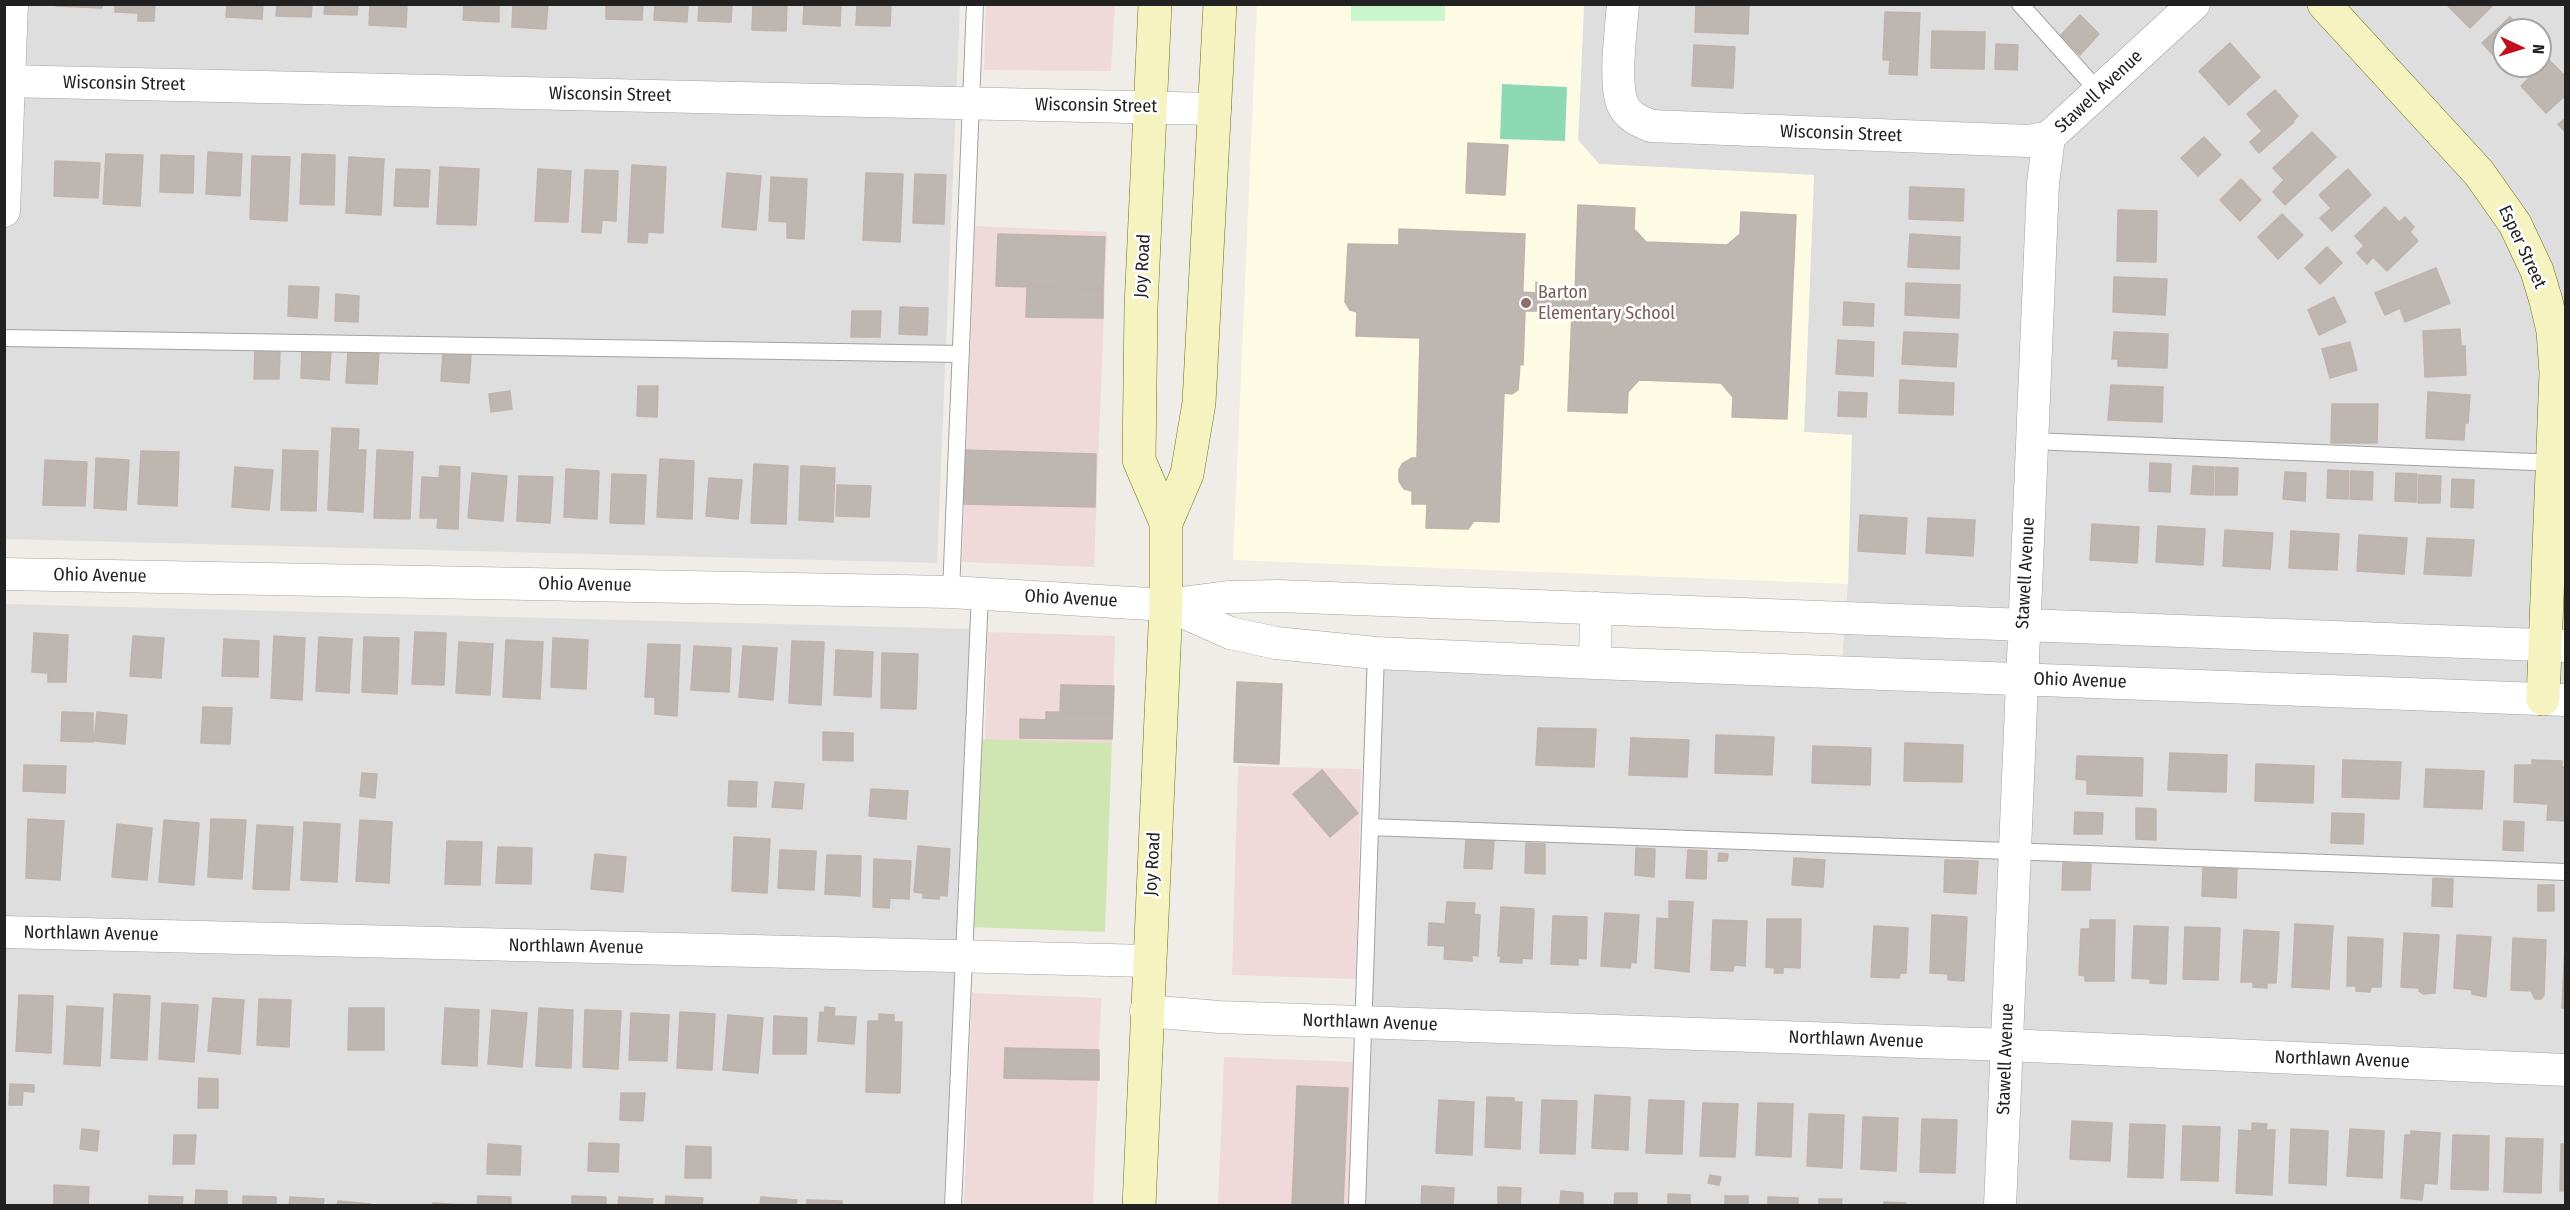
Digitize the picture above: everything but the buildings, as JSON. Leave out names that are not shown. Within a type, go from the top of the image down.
[{"type":"street","points":[[4,211],[7,82],[12,4]]},
{"type":"street","name":"Joy Road","points":[[1139,1206],[1148,961],[1166,605],[1166,523],[1139,460],[1141,307],[1155,4]]},
{"type":"street","name":"Joy Road","points":[[1166,523],[1187,474],[1199,403],[1220,4]]},
{"type":"street","name":"Wisconsin Street","points":[[1623,4],[1619,86],[1623,104],[1633,117],[1651,126],[2029,141],[2049,137]]},
{"type":"street","name":"Stawell Avenue","points":[[2000,1206],[2043,183],[2049,137],[2194,4]]},
{"type":"street","name":"Esper Street","points":[[2324,4],[2479,173],[2515,224],[2537,271],[2553,331],[2556,373],[2559,463],[2554,699]]},
{"type":"street","name":"Wisconsin Street","points":[[7,82],[1215,109]]},
{"type":"street","name":"Ohio Avenue","points":[[4,574],[966,593],[1166,605],[1228,597],[1279,596],[2556,646]]},
{"type":"street","name":"Ohio Avenue","points":[[1166,605],[1230,633],[1276,643],[1376,653],[2554,699]]},
{"type":"street","points":[[1595,663],[1596,608]]},
{"type":"street","name":"Northlawn Avenue","points":[[4,932],[1148,961]]},
{"type":"street","name":"Northlawn Avenue","points":[[1146,1011],[1219,1017],[1363,1023],[2007,1046],[2565,1070]]},
{"type":"lane","points":[[953,1206],[965,957],[966,593],[960,354],[975,4]]},
{"type":"lane","points":[[2020,4],[2099,92]]},
{"type":"lane","points":[[4,338],[960,354]]},
{"type":"lane","points":[[2032,441],[2559,463]]},
{"type":"lane","points":[[1357,1206],[1376,653]]},
{"type":"lane","points":[[1370,827],[2565,872]]},
{"type":"shaded area","points":[[5,5],[960,5],[937,563],[5,539]]},
{"type":"shaded area","points":[[986,5],[1115,5],[1111,71],[984,70]]},
{"type":"shaded area","name":"Barton Elementary School","points":[[1257,5],[1584,5],[1578,140],[1599,164],[1814,175],[1804,432],[1852,435],[1848,584],[1233,560]]},
{"type":"shaded area","points":[[1584,5],[2565,5],[2565,1205],[1346,1206],[1354,1062],[1366,667],[1840,687],[1848,584],[1851,435],[1804,432],[1814,175],[1599,164],[1578,141]]},
{"type":"shaded area","points":[[975,226],[1107,232],[1094,567],[962,562]]},
{"type":"shaded area","points":[[5,604],[971,629],[944,1205],[5,1206]]},
{"type":"shaded area","points":[[988,632],[1115,636],[1112,743],[985,740]]},
{"type":"shaded area","points":[[1238,766],[1361,769],[1356,979],[1232,975]]},
{"type":"shaded area","points":[[972,993],[1101,998],[1093,1205],[964,1206]]},
{"type":"shaded area","points":[[1224,1057],[1354,1062],[1349,1205],[1218,1206]]},
{"type":"green space","points":[[1351,5],[1445,5],[1445,21],[1351,21]]},
{"type":"green space","points":[[1502,84],[1567,87],[1565,141],[1500,139]]},
{"type":"green space","points":[[978,739],[1112,743],[1105,932],[970,927]]},
{"type":"place","name":"Barton Elementary School","points":[[1526,303]]}]
